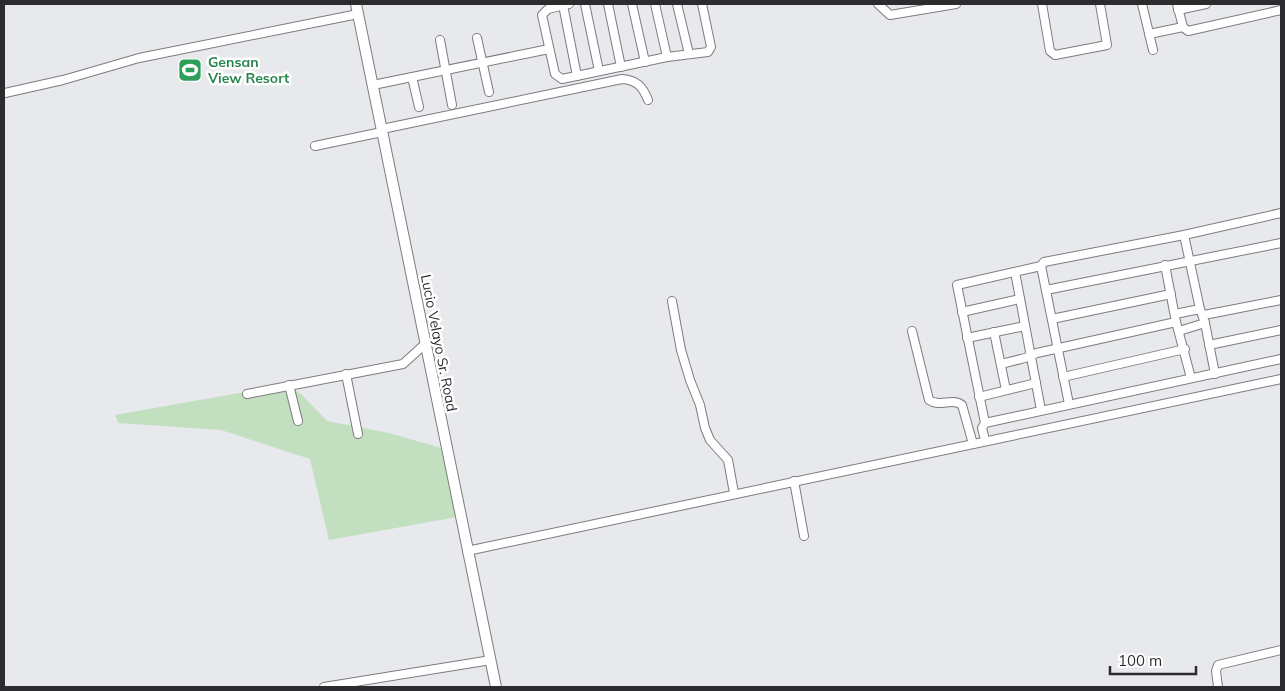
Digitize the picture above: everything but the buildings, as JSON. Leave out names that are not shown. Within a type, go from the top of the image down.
[{"type":"main road","name":"Lucio Velayo Sr. Road","points":[[357,9],[384,129],[425,344],[496,687]]},
{"type":"street","points":[[577,76],[566,4],[548,9],[542,15],[549,49],[558,78],[577,76],[667,57],[707,52],[711,49],[702,4]]},
{"type":"street","points":[[585,4],[599,71]]},
{"type":"street","points":[[608,4],[621,67]]},
{"type":"street","points":[[632,4],[644,62]]},
{"type":"street","points":[[655,4],[667,57]]},
{"type":"street","points":[[677,4],[689,54]]},
{"type":"street","points":[[878,4],[890,15],[956,4]]},
{"type":"street","points":[[1042,4],[1050,52],[1055,56],[1107,45],[1100,4]]},
{"type":"street","points":[[1142,4],[1153,50]]},
{"type":"street","points":[[1183,27],[1178,7],[1206,4]]},
{"type":"street","points":[[5,93],[63,80],[139,58],[357,9]]},
{"type":"street","points":[[1149,34],[1183,27],[1192,31],[1281,10]]},
{"type":"street","points":[[477,38],[489,92]]},
{"type":"street","points":[[440,40],[452,105]]},
{"type":"street","points":[[374,85],[549,49]]},
{"type":"street","points":[[412,77],[419,107]]},
{"type":"street","points":[[314,146],[384,129],[622,79],[628,79],[641,86],[648,100]]},
{"type":"street","points":[[984,436],[982,428],[984,423],[957,285],[1042,266],[1044,262],[1184,235],[1281,213]]},
{"type":"street","points":[[1184,235],[1215,374]]},
{"type":"street","points":[[1046,290],[1281,243]]},
{"type":"street","points":[[1165,265],[1175,318],[1185,349],[1190,378]]},
{"type":"street","points":[[1042,266],[1069,404]]},
{"type":"street","points":[[1014,272],[1041,410]]},
{"type":"street","points":[[1052,319],[1170,294]]},
{"type":"street","points":[[962,312],[1020,299]]},
{"type":"street","points":[[1001,364],[1175,318],[1203,316],[1281,300]]},
{"type":"street","points":[[672,301],[681,350],[700,405],[705,428],[710,440],[728,460],[734,493]]},
{"type":"street","points":[[1179,331],[1203,316]]},
{"type":"street","points":[[967,338],[1025,326]]},
{"type":"street","points":[[1209,345],[1281,330]]},
{"type":"street","points":[[912,331],[929,400],[936,404],[955,401],[962,405],[973,444]]},
{"type":"street","points":[[994,332],[1006,390]]},
{"type":"street","points":[[247,394],[403,364],[425,344]]},
{"type":"street","points":[[1063,377],[1185,349]]},
{"type":"street","points":[[984,423],[1281,360]]},
{"type":"street","points":[[346,374],[358,434]]},
{"type":"street","points":[[467,551],[734,493],[1281,379]]},
{"type":"street","points":[[979,397],[1036,383]]},
{"type":"street","points":[[290,385],[298,421]]},
{"type":"street","points":[[794,481],[804,536]]},
{"type":"street","points":[[1218,687],[1216,671],[1218,665],[1281,650]]},
{"type":"street","points":[[324,687],[491,660]]},
{"type":"green space","points":[[285,385],[301,394],[327,421],[389,433],[441,448],[457,517],[329,540],[310,459],[221,430],[118,423],[115,415]]},
{"type":"place","name":"Gensan View Resort","points":[[190,70]]}]
